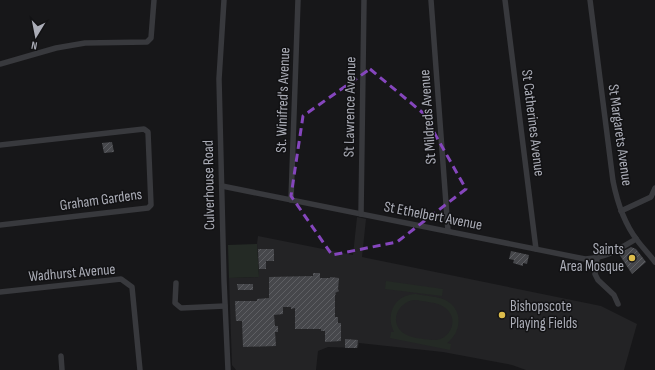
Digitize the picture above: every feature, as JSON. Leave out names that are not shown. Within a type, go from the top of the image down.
[{"type":"street","points":[[0,64],[56,48],[85,43],[147,42],[152,38],[154,0]]},
{"type":"street","name":"Culverhouse Road","points":[[224,0],[219,79],[228,370]]},
{"type":"street","name":"St. Winifred's Avenue","points":[[291,200],[298,0]]},
{"type":"street","name":"St Lawrence Avenue","points":[[361,214],[364,0]]},
{"type":"street","name":"St Mildreds Avenue","points":[[431,0],[448,231]]},
{"type":"street","name":"St Catherines Avenue","points":[[505,0],[536,249]]},
{"type":"street","name":"St Margarets Avenue","points":[[590,0],[613,181],[617,199],[621,211],[636,238],[655,262]]},
{"type":"street","name":"Graham Gardens","points":[[0,145],[144,129],[148,132],[151,205],[148,208],[0,225]]},
{"type":"street","name":"St Ethelbert Avenue","points":[[222,186],[585,259],[597,258],[616,251],[636,238]]},
{"type":"street","points":[[621,211],[651,197],[655,188]]},
{"type":"street","points":[[597,258],[595,274],[598,280],[614,295],[618,304]]},
{"type":"street","name":"Wadhurst Avenue","points":[[0,292],[121,279],[132,287],[140,370]]},
{"type":"street","points":[[176,283],[175,303],[181,308],[226,306]]},
{"type":"street","points":[[61,356],[62,370]]},
{"type":"highlighted area","points":[[370,69],[423,113],[466,189],[397,242],[332,255],[291,196],[303,116]]},
{"type":"shaded area","points":[[357,217],[366,219],[362,257],[601,306],[637,324],[624,370],[526,370],[512,365],[443,352],[359,343],[358,348],[328,347],[318,351],[316,370],[236,370],[232,365],[229,278],[259,277],[258,236],[353,255]]},
{"type":"shaded area","points":[[257,244],[259,277],[229,278],[228,245]]},
{"type":"shaded area","points":[[386,281],[443,289],[442,296],[385,289]]},
{"type":"shaded area","points":[[416,294],[443,299],[452,305],[456,310],[459,322],[455,334],[447,343],[451,344],[450,350],[390,338],[391,332],[394,332],[391,312],[397,301],[402,297]],"holes":[[[417,300],[438,304],[449,312],[452,317],[452,323],[451,328],[444,337],[438,340],[416,338],[408,336],[398,327],[396,321],[398,311],[406,303]]]},
{"type":"building","points":[[112,142],[114,152],[104,153],[102,143]]},
{"type":"building","name":"Saints Area Mosque","points":[[631,247],[636,249],[646,262],[632,274],[619,254]]},
{"type":"building","points":[[258,249],[274,249],[274,261],[266,261],[266,269],[259,269]]},
{"type":"building","points":[[511,251],[529,255],[527,264],[523,263],[523,266],[513,263],[514,260],[509,259]]},
{"type":"building","points":[[313,273],[320,273],[320,278],[339,278],[339,291],[335,293],[335,317],[338,317],[338,323],[341,323],[341,341],[325,342],[325,331],[321,331],[321,329],[295,329],[295,308],[291,309],[291,307],[283,307],[283,314],[274,315],[275,326],[278,326],[278,332],[275,332],[276,346],[243,347],[242,321],[236,321],[235,301],[257,301],[257,299],[269,298],[269,277],[313,276]]},
{"type":"building","points":[[237,284],[253,284],[253,290],[238,290]]},
{"type":"building","points":[[345,339],[358,340],[357,348],[345,348]]},
{"type":"place","name":"Saints Area Mosque","points":[[632,258]]},
{"type":"place","name":"Bishopscote Playing Fields","points":[[502,315]]}]
